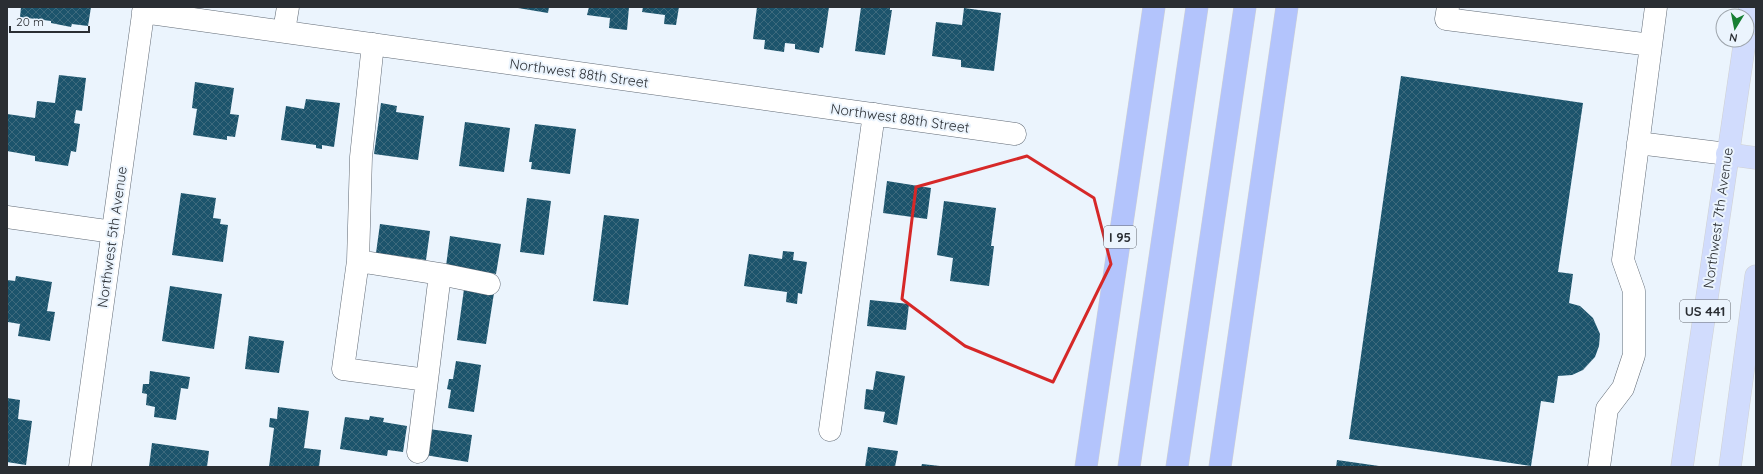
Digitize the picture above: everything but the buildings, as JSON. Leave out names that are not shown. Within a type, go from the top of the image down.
[{"type":"highway","name":"I 95","points":[[1086,467],[1154,7]]},
{"type":"highway","points":[[1129,467],[1197,7]]},
{"type":"highway","points":[[1177,467],[1245,7]]},
{"type":"highway","points":[[1220,467],[1287,7]]},
{"type":"main road","name":"Northwest 7th Avenue","points":[[1682,467],[1744,48]]},
{"type":"main road","points":[[1727,154],[1756,158]]},
{"type":"main road","name":"US 441","points":[[1730,467],[1753,330],[1756,276]]},
{"type":"street","points":[[284,31],[288,7]]},
{"type":"street","points":[[1448,7],[1446,19],[1651,45]]},
{"type":"street","points":[[1599,467],[1607,409],[1623,388],[1634,355],[1634,291],[1623,260],[1656,7]]},
{"type":"street","name":"Northwest 88th Street","points":[[144,9],[373,44],[1015,134]]},
{"type":"street","name":"Northwest 5th Avenue","points":[[80,467],[144,9]]},
{"type":"street","points":[[373,44],[361,157],[358,261],[343,369],[427,380]]},
{"type":"street","points":[[830,430],[874,114]]},
{"type":"street","points":[[1638,143],[1727,154]]},
{"type":"street","points":[[7,217],[113,232]]},
{"type":"street","points":[[358,261],[440,274],[488,284]]},
{"type":"street","points":[[418,452],[440,274]]},
{"type":"highlighted area","points":[[1027,156],[1094,198],[1111,264],[1053,382],[965,346],[902,299],[916,187]]}]
